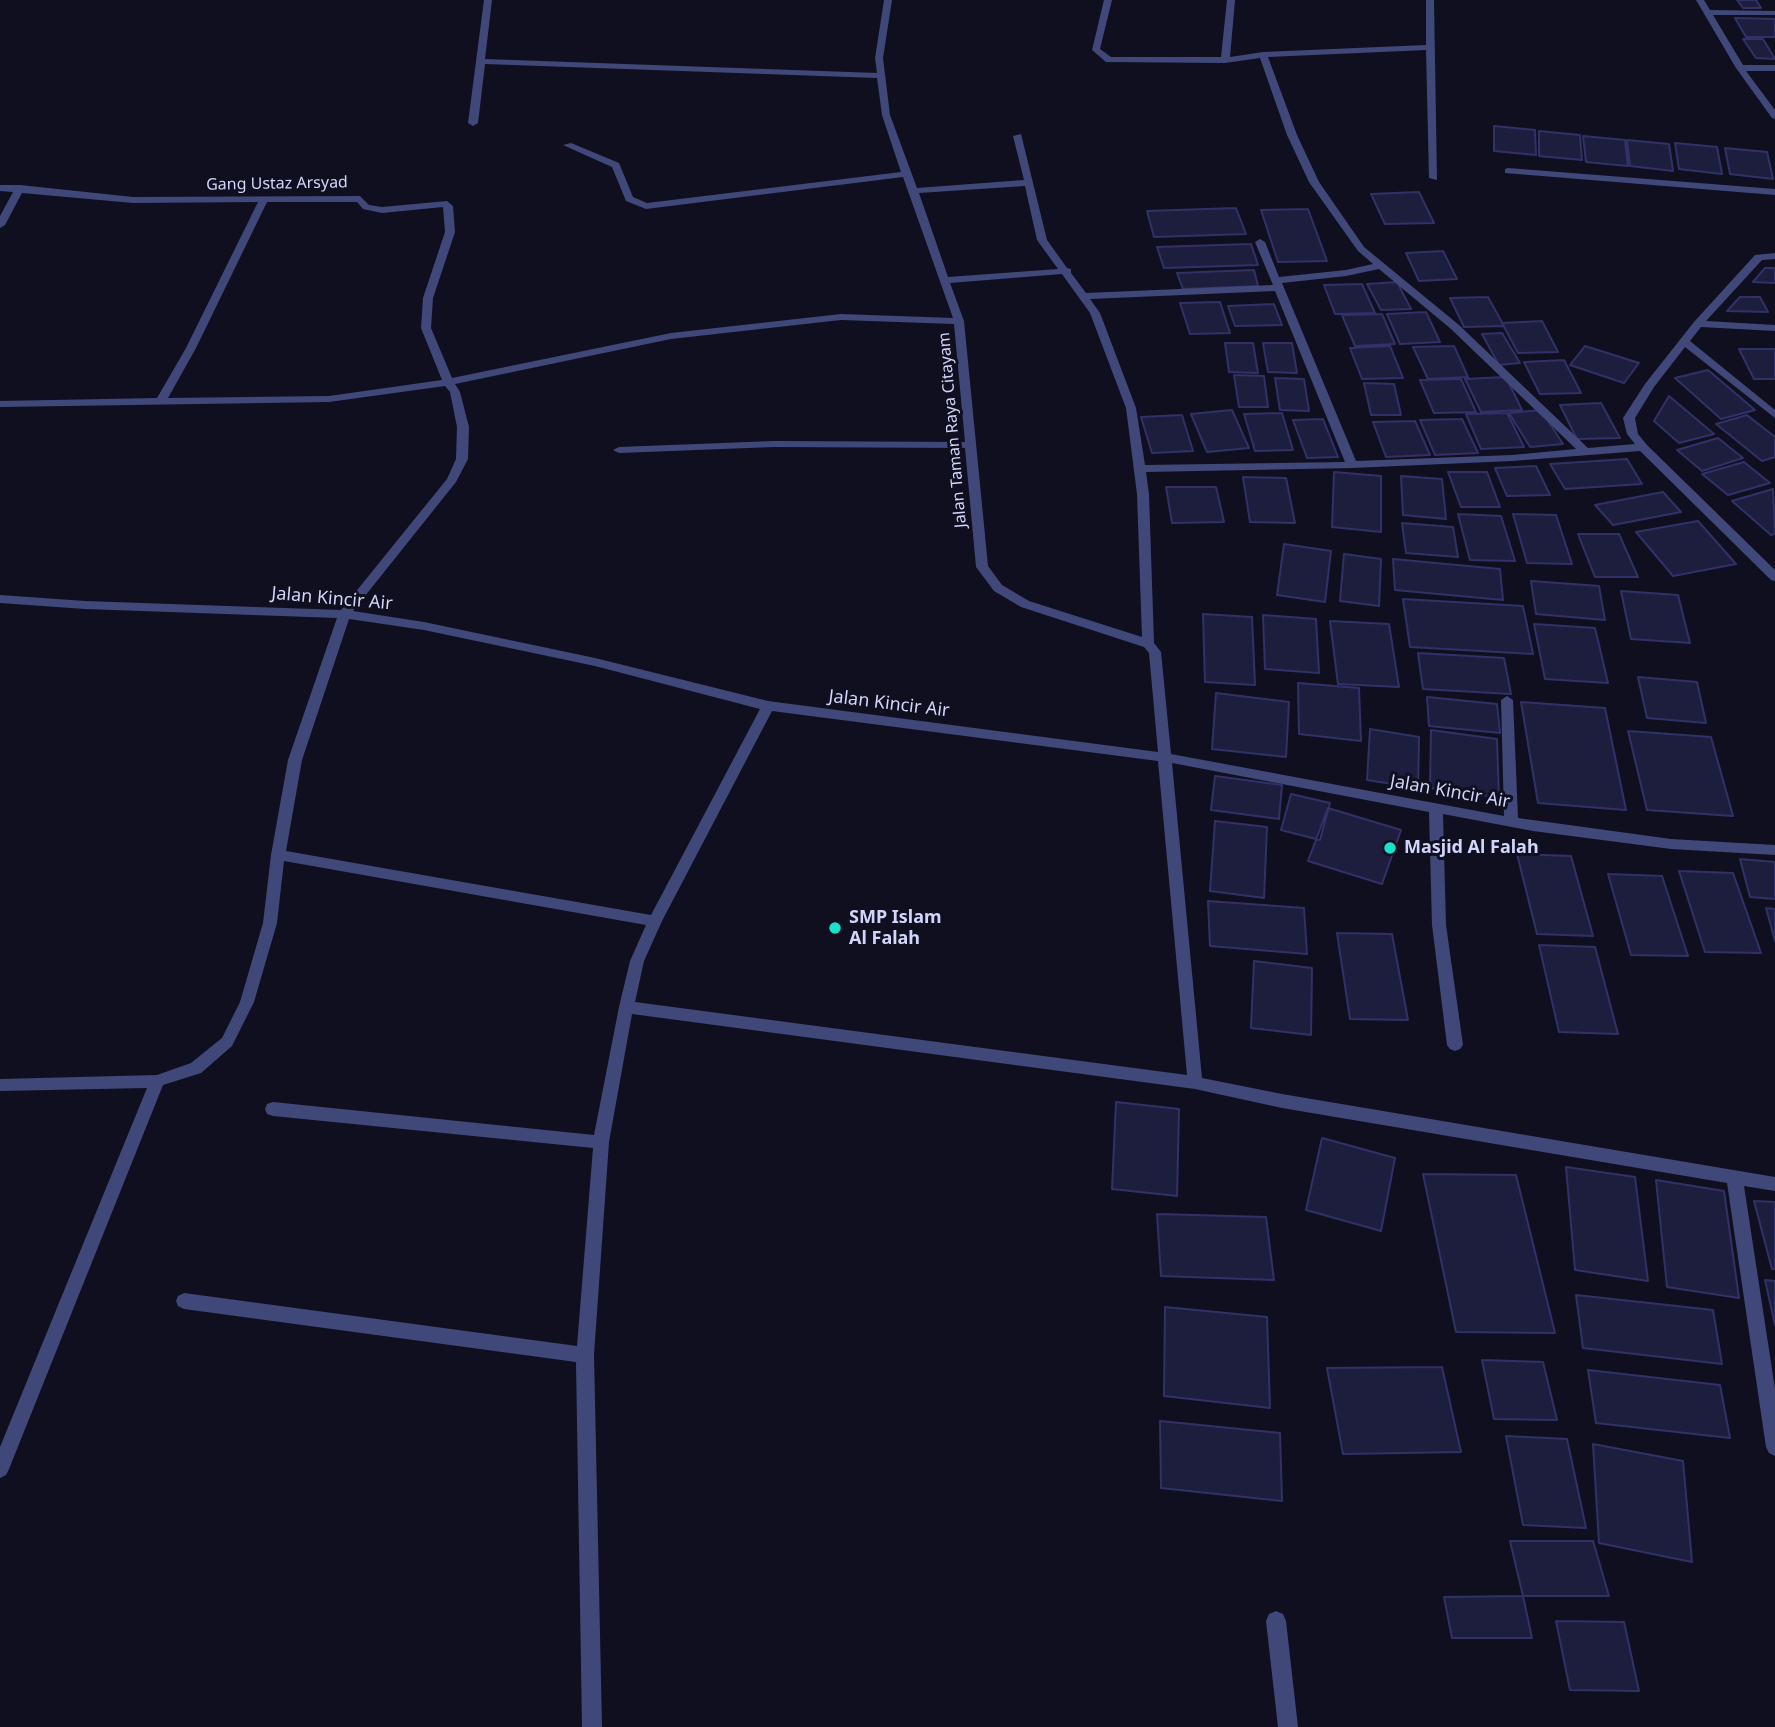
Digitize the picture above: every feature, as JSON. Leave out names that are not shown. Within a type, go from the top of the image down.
[{"type":"street","points":[[473,123],[488,0]]},
{"type":"street","name":"Jalan Taman Raya Citayam","points":[[888,0],[879,58],[886,115],[959,321],[982,567],[998,588],[1025,604],[1148,644]]},
{"type":"street","points":[[1108,0],[1096,50],[1109,60],[1225,60],[1264,55],[1430,47]]},
{"type":"street","points":[[1225,60],[1231,0]]},
{"type":"street","points":[[1430,0],[1434,177]]},
{"type":"street","points":[[1700,0],[1740,68],[1775,116]]},
{"type":"street","points":[[1708,12],[1775,13]]},
{"type":"street","points":[[1264,55],[1292,135],[1314,182],[1361,249],[1455,327],[1585,452]]},
{"type":"street","points":[[480,61],[881,76]]},
{"type":"street","points":[[1740,68],[1775,68]]},
{"type":"street","points":[[1018,136],[1042,240],[1095,313],[1131,408],[1140,469],[1148,644],[1155,652],[1158,666],[1163,757],[1195,1083]]},
{"type":"street","points":[[568,145],[616,165],[629,199],[646,206],[906,174]]},
{"type":"street","points":[[1508,172],[1775,192]]},
{"type":"street","points":[[913,191],[1028,183]]},
{"type":"street","name":"Gang Ustaz Arsyad","points":[[0,188],[123,200],[360,199],[366,207],[382,210],[438,202],[448,206],[450,232],[425,314],[426,328],[447,382]]},
{"type":"street","points":[[0,225],[20,188]]},
{"type":"street","points":[[160,403],[191,348],[263,201]]},
{"type":"street","points":[[1260,242],[1352,465]]},
{"type":"street","points":[[1775,256],[1759,257],[1698,324],[1649,386],[1629,418],[1633,434],[1643,447],[1775,577]]},
{"type":"street","points":[[1083,296],[1278,284],[1379,266]]},
{"type":"street","points":[[945,279],[1067,271]]},
{"type":"street","points":[[0,404],[329,399],[447,382],[671,336],[841,317],[959,321]]},
{"type":"street","points":[[1698,324],[1775,328]]},
{"type":"street","points":[[1685,342],[1775,415]]},
{"type":"street","points":[[0,1085],[157,1081],[196,1068],[227,1042],[247,1002],[270,923],[278,855],[295,760],[344,614],[452,480],[462,459],[463,427],[455,392],[447,382]]},
{"type":"street","points":[[619,450],[774,444],[970,445]]},
{"type":"street","points":[[1140,469],[1352,465],[1512,458],[1643,447]]},
{"type":"street","name":"Jalan Kincir Air","points":[[0,599],[85,605],[344,614],[424,626],[568,656],[768,706],[1163,757],[1533,826],[1671,844],[1775,850]]},
{"type":"street","points":[[1507,700],[1511,820]]},
{"type":"street","points":[[592,1727],[585,1355],[601,1142],[626,1007],[638,961],[655,921],[768,706]]},
{"type":"street","points":[[1436,808],[1439,926],[1455,1045]]},
{"type":"street","points":[[278,855],[655,921]]},
{"type":"street","points":[[626,1007],[1195,1083],[1282,1101],[1775,1184]]},
{"type":"street","points":[[0,1469],[157,1081]]},
{"type":"street","points":[[272,1108],[601,1142]]},
{"type":"street","points":[[1734,1176],[1775,1447]]},
{"type":"street","points":[[184,1301],[585,1355]]},
{"type":"street","points":[[1276,1621],[1288,1727]]},
{"type":"building","points":[[1737,0],[1756,0],[1761,8],[1743,8]]},
{"type":"building","points":[[1735,18],[1775,19],[1775,37],[1746,37]]},
{"type":"building","points":[[1743,39],[1763,39],[1775,59],[1756,58]]},
{"type":"building","points":[[1494,126],[1535,130],[1536,155],[1494,151]]},
{"type":"building","points":[[1539,131],[1580,135],[1582,160],[1539,156]]},
{"type":"building","points":[[1583,136],[1625,140],[1628,166],[1586,162]]},
{"type":"building","points":[[1627,140],[1669,144],[1673,171],[1630,166]]},
{"type":"building","points":[[1675,143],[1717,147],[1722,174],[1679,169]]},
{"type":"building","points":[[1725,148],[1767,152],[1773,179],[1730,174]]},
{"type":"building","points":[[1419,192],[1434,223],[1385,224],[1371,194]]},
{"type":"building","points":[[1236,208],[1246,234],[1154,237],[1147,211]]},
{"type":"building","points":[[1308,209],[1327,261],[1278,262],[1261,210]]},
{"type":"building","points":[[1251,244],[1258,265],[1164,268],[1157,247]]},
{"type":"building","points":[[1443,251],[1457,279],[1419,281],[1406,253]]},
{"type":"building","points":[[1765,268],[1775,268],[1775,283],[1753,282]]},
{"type":"building","points":[[1254,270],[1258,286],[1183,289],[1177,273]]},
{"type":"building","points":[[1397,282],[1411,309],[1381,310],[1367,284]]},
{"type":"building","points":[[1362,284],[1375,313],[1335,314],[1324,285]]},
{"type":"building","points":[[1488,297],[1504,326],[1464,327],[1450,298]]},
{"type":"building","points":[[1740,297],[1760,297],[1768,312],[1727,311]]},
{"type":"building","points":[[1220,302],[1230,333],[1190,334],[1180,303]]},
{"type":"building","points":[[1274,304],[1282,325],[1235,326],[1228,306]]},
{"type":"building","points":[[1426,312],[1440,342],[1400,344],[1387,314]]},
{"type":"building","points":[[1382,314],[1395,344],[1355,346],[1342,315]]},
{"type":"building","points":[[1542,321],[1558,352],[1518,353],[1502,323]]},
{"type":"building","points":[[1502,333],[1520,363],[1499,365],[1482,334]]},
{"type":"building","points":[[1225,343],[1253,343],[1258,373],[1229,372]]},
{"type":"building","points":[[1263,343],[1292,343],[1297,373],[1268,372]]},
{"type":"building","points":[[1390,346],[1403,378],[1362,379],[1350,348]]},
{"type":"building","points":[[1454,346],[1468,377],[1428,379],[1413,347]]},
{"type":"building","points":[[1585,346],[1639,363],[1624,383],[1570,365]]},
{"type":"building","points":[[1739,349],[1775,349],[1775,379],[1754,379]]},
{"type":"building","points":[[1564,360],[1581,393],[1540,394],[1524,362]]},
{"type":"building","points":[[1708,370],[1755,410],[1721,419],[1675,378]]},
{"type":"building","points":[[1234,375],[1264,376],[1268,407],[1239,407]]},
{"type":"building","points":[[1506,377],[1522,410],[1481,412],[1465,379]]},
{"type":"building","points":[[1275,378],[1304,379],[1309,411],[1280,410]]},
{"type":"building","points":[[1461,379],[1476,412],[1434,413],[1420,380]]},
{"type":"building","points":[[1364,383],[1394,384],[1401,415],[1371,415]]},
{"type":"building","points":[[1669,396],[1714,434],[1679,443],[1654,421]]},
{"type":"building","points":[[1601,403],[1620,438],[1577,439],[1560,405]]},
{"type":"building","points":[[1232,410],[1249,448],[1207,452],[1191,414]]},
{"type":"building","points":[[1541,410],[1563,444],[1530,447],[1509,413]]},
{"type":"building","points":[[1282,413],[1293,450],[1255,451],[1244,414]]},
{"type":"building","points":[[1507,413],[1524,447],[1481,449],[1466,414]]},
{"type":"building","points":[[1182,415],[1193,451],[1152,453],[1141,417]]},
{"type":"building","points":[[1747,415],[1775,437],[1775,457],[1762,461],[1716,424]]},
{"type":"building","points":[[1323,419],[1338,457],[1307,458],[1293,420]]},
{"type":"building","points":[[1462,419],[1478,453],[1435,455],[1420,420]]},
{"type":"building","points":[[1415,421],[1430,455],[1386,457],[1373,422]]},
{"type":"building","points":[[1718,438],[1743,458],[1702,471],[1677,450]]},
{"type":"building","points":[[1627,459],[1642,484],[1565,489],[1550,464]]},
{"type":"building","points":[[1744,462],[1770,483],[1728,495],[1702,474]]},
{"type":"building","points":[[1536,466],[1550,495],[1507,496],[1495,468]]},
{"type":"building","points":[[1334,472],[1381,476],[1381,532],[1332,527]]},
{"type":"building","points":[[1448,472],[1487,472],[1500,507],[1461,507]]},
{"type":"building","points":[[1401,476],[1442,479],[1446,519],[1403,515]]},
{"type":"building","points":[[1243,477],[1286,478],[1295,523],[1250,522]]},
{"type":"building","points":[[1166,487],[1216,487],[1224,522],[1172,523]]},
{"type":"building","points":[[1773,489],[1775,534],[1771,535],[1732,501]]},
{"type":"building","points":[[1663,492],[1681,512],[1613,525],[1595,505]]},
{"type":"building","points":[[1458,514],[1501,516],[1515,561],[1470,560]]},
{"type":"building","points":[[1513,514],[1556,515],[1572,564],[1527,563]]},
{"type":"building","points":[[1698,521],[1736,564],[1673,576],[1636,532]]},
{"type":"building","points":[[1402,523],[1453,527],[1458,557],[1406,553]]},
{"type":"building","points":[[1578,534],[1619,534],[1638,577],[1595,577]]},
{"type":"building","points":[[1284,544],[1331,551],[1325,602],[1277,595]]},
{"type":"building","points":[[1344,554],[1381,559],[1379,606],[1340,601]]},
{"type":"building","points":[[1393,559],[1500,569],[1503,600],[1395,590]]},
{"type":"building","points":[[1531,581],[1599,586],[1605,620],[1536,614]]},
{"type":"building","points":[[1621,591],[1678,595],[1690,643],[1631,639]]},
{"type":"building","points":[[1403,599],[1523,606],[1533,654],[1410,647]]},
{"type":"building","points":[[1203,614],[1252,617],[1255,685],[1205,682]]},
{"type":"building","points":[[1263,615],[1316,619],[1319,673],[1265,669]]},
{"type":"building","points":[[1330,621],[1389,624],[1399,687],[1338,684]]},
{"type":"building","points":[[1534,624],[1595,628],[1608,683],[1545,679]]},
{"type":"building","points":[[1418,653],[1504,658],[1511,694],[1423,689]]},
{"type":"building","points":[[1638,677],[1697,682],[1706,723],[1647,718]]},
{"type":"building","points":[[1298,683],[1359,688],[1361,741],[1299,734]]},
{"type":"building","points":[[1216,693],[1289,702],[1286,757],[1212,749]]},
{"type":"building","points":[[1427,697],[1497,704],[1500,733],[1429,726]]},
{"type":"building","points":[[1521,702],[1605,708],[1626,810],[1538,803]]},
{"type":"building","points":[[1370,729],[1419,737],[1418,788],[1367,780]]},
{"type":"building","points":[[1431,730],[1497,739],[1499,798],[1430,788]]},
{"type":"building","points":[[1628,731],[1711,737],[1733,816],[1647,810]]},
{"type":"building","points":[[1215,776],[1282,785],[1279,819],[1211,810]]},
{"type":"building","points":[[1291,794],[1330,803],[1320,840],[1281,830]]},
{"type":"building","points":[[1328,808],[1401,830],[1382,884],[1308,861]]},
{"type":"building","points":[[1215,821],[1267,827],[1264,898],[1210,891]]},
{"type":"building","points":[[1517,854],[1571,856],[1593,936],[1537,934]]},
{"type":"building","points":[[1740,859],[1775,862],[1775,899],[1750,897]]},
{"type":"building","points":[[1679,871],[1733,873],[1761,953],[1705,952]]},
{"type":"building","points":[[1608,874],[1662,876],[1688,956],[1631,955]]},
{"type":"building","points":[[1208,901],[1304,908],[1307,954],[1210,946]]},
{"type":"building","points":[[1766,908],[1775,909],[1775,941]]},
{"type":"building","points":[[1337,933],[1392,934],[1408,1020],[1350,1019]]},
{"type":"building","points":[[1539,945],[1595,947],[1618,1034],[1559,1032]]},
{"type":"building","points":[[1254,961],[1312,968],[1311,1035],[1251,1028]]},
{"type":"building","points":[[1116,1102],[1179,1109],[1177,1196],[1112,1189]]},
{"type":"building","points":[[1322,1138],[1395,1158],[1381,1231],[1306,1210]]},
{"type":"building","points":[[1566,1167],[1635,1177],[1648,1281],[1575,1270]]},
{"type":"building","points":[[1423,1174],[1516,1175],[1555,1333],[1456,1332]]},
{"type":"building","points":[[1656,1180],[1724,1191],[1739,1298],[1667,1287]]},
{"type":"building","points":[[1754,1201],[1775,1202],[1775,1269],[1772,1269]]},
{"type":"building","points":[[1157,1214],[1266,1217],[1274,1280],[1161,1276]]},
{"type":"building","points":[[1765,1280],[1775,1281],[1775,1325]]},
{"type":"building","points":[[1576,1295],[1713,1310],[1722,1364],[1583,1348]]},
{"type":"building","points":[[1165,1307],[1267,1317],[1270,1408],[1164,1396]]},
{"type":"building","points":[[1482,1360],[1543,1362],[1557,1420],[1494,1419]]},
{"type":"building","points":[[1442,1367],[1461,1452],[1343,1454],[1327,1368]]},
{"type":"building","points":[[1588,1370],[1720,1385],[1730,1438],[1596,1423]]},
{"type":"building","points":[[1160,1421],[1280,1433],[1282,1501],[1161,1488]]},
{"type":"building","points":[[1506,1436],[1567,1439],[1586,1528],[1523,1525]]},
{"type":"building","points":[[1593,1444],[1683,1461],[1692,1562],[1599,1543]]},
{"type":"building","points":[[1510,1541],[1593,1541],[1609,1596],[1523,1596]]},
{"type":"building","points":[[1523,1596],[1532,1638],[1452,1638],[1444,1597]]},
{"type":"building","points":[[1556,1621],[1624,1622],[1639,1691],[1570,1690]]},
{"type":"place","name":"Masjid Al Falah","points":[[1390,848]]},
{"type":"place","name":"SMP Islam Al Falah","points":[[835,928]]}]
